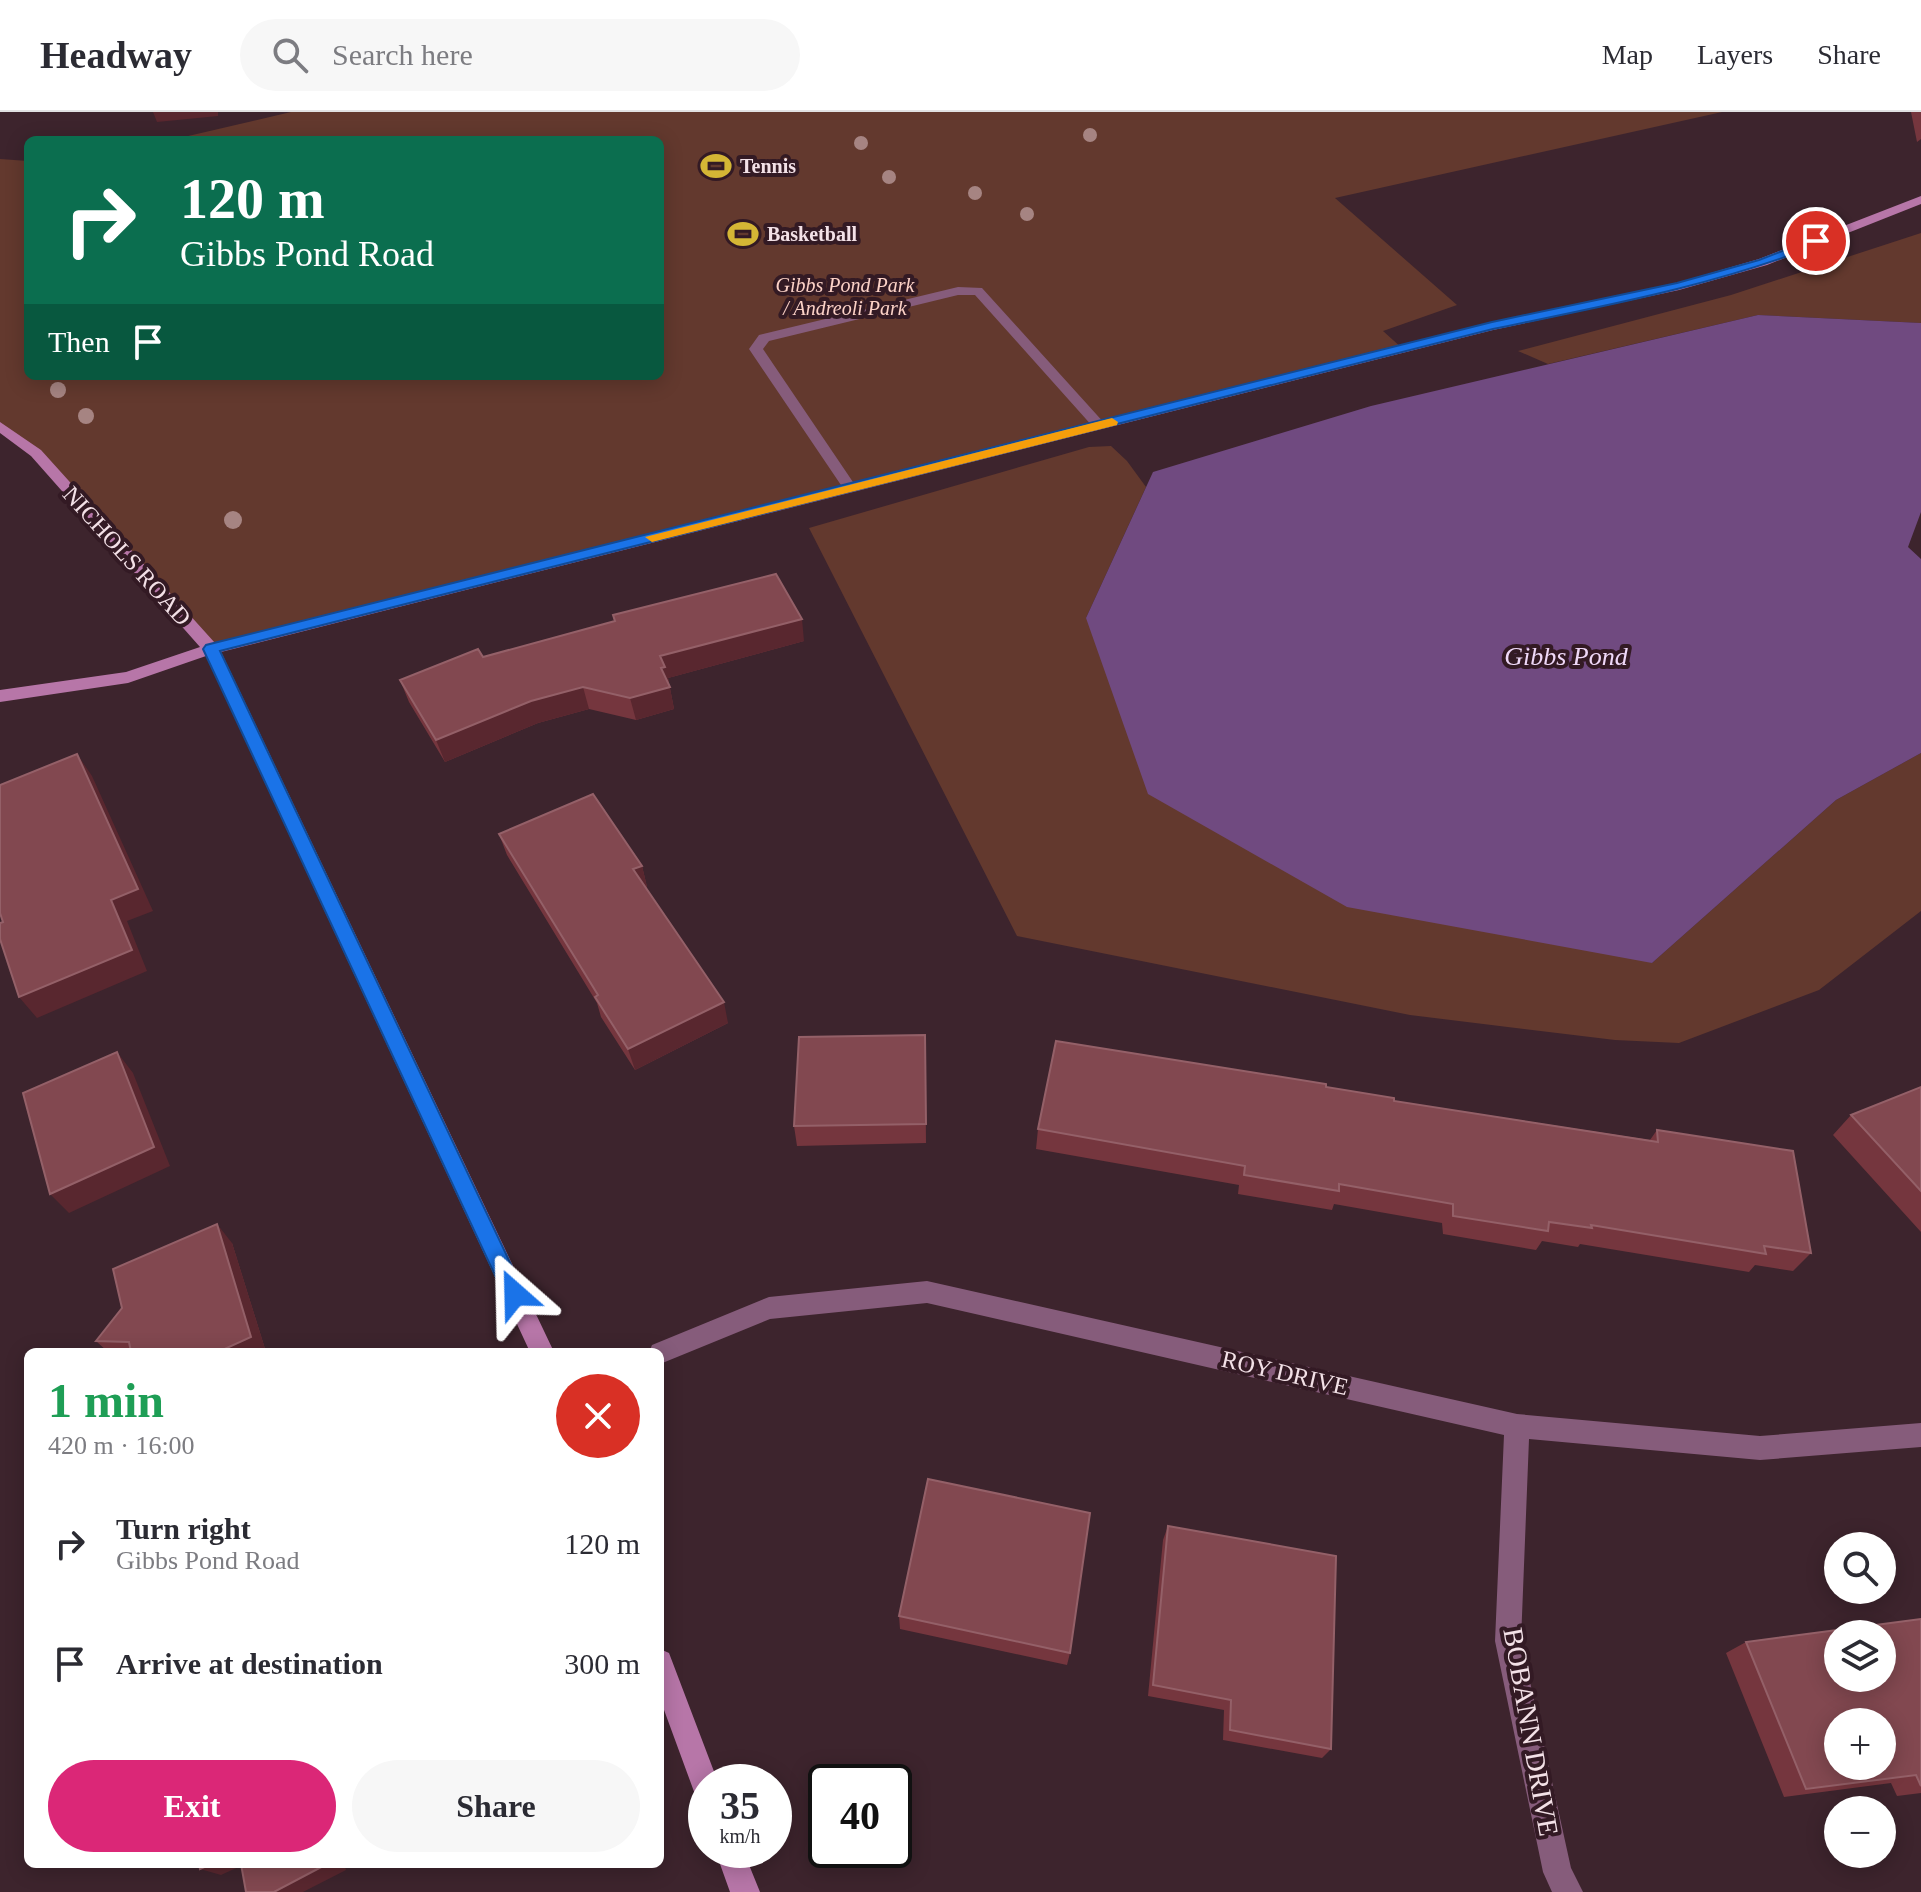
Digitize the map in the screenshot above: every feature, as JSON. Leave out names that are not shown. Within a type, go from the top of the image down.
[{"type":"street","points":[[0,696],[128,677],[211,649],[1492,326],[1693,282],[1763,262],[1921,200]]},
{"type":"street","points":[[850,488],[756,349],[764,338],[958,291],[978,291],[1099,425]]},
{"type":"street","name":"NICHOLS ROAD","points":[[0,426],[36,453],[211,649],[540,1348]]},
{"type":"street","name":"ROY DRIVE","points":[[664,1351],[769,1308],[927,1292],[1517,1426],[1760,1448],[1921,1435]]},
{"type":"street","name":"BOBANN DRIVE","points":[[1517,1426],[1508,1641],[1557,1872],[1568,1892]]},
{"type":"street","points":[[664,1673],[698,1764]]},
{"type":"street","points":[[736,1868],[745,1892]]},
{"type":"green space","name":"Gibbs Pond Park / Andreoli Park","points":[[291,112],[1722,112],[1335,198],[1457,305],[1383,331],[1403,349],[211,649],[36,453],[0,426],[0,159],[24,161],[24,380],[664,380],[664,136],[188,136]]},
{"type":"green space","points":[[1921,233],[1921,323],[1758,315],[1548,364],[1518,351],[1731,295]]},
{"type":"green space","points":[[1111,446],[1127,461],[1146,487],[1086,618],[1652,963],[1836,800],[1921,753],[1921,911],[1819,990],[1679,1043],[1615,1040],[1410,1015],[1017,936],[809,528],[1089,447]]},
{"type":"water","name":"Gibbs Pond","points":[[1758,315],[1921,323],[1921,512],[1908,547],[1921,559],[1921,753],[1836,800],[1652,963],[1347,907],[1148,794],[1086,618],[1153,472],[1371,406]]},
{"type":"building","points":[[776,574],[802,619],[660,656],[665,667],[661,668],[670,687],[630,698],[583,687],[531,701],[436,740],[400,680],[478,649],[483,657],[615,621],[613,615]]},
{"type":"building","points":[[77,754],[138,889],[111,900],[132,950],[19,997],[0,939],[0,923],[3,922],[0,913],[0,785]]},
{"type":"building","points":[[593,794],[642,866],[633,869],[724,1002],[628,1049],[499,834]]},
{"type":"building","points":[[925,1035],[926,1124],[794,1126],[799,1037]]},
{"type":"building","points":[[1056,1041],[1326,1084],[1326,1087],[1394,1098],[1394,1101],[1658,1142],[1657,1130],[1793,1151],[1811,1253],[1764,1246],[1766,1254],[1591,1225],[1592,1228],[1549,1222],[1548,1231],[1453,1216],[1453,1204],[1339,1184],[1339,1191],[1244,1175],[1245,1166],[1038,1129]]},
{"type":"building","points":[[117,1052],[154,1147],[50,1194],[23,1093]]},
{"type":"building","points":[[1921,1087],[1921,1191],[1851,1115]]},
{"type":"building","points":[[217,1224],[251,1337],[227,1348],[130,1348],[129,1342],[96,1341],[122,1308],[113,1269]]},
{"type":"building","points":[[928,1479],[1090,1513],[1070,1653],[899,1616]]},
{"type":"building","points":[[1168,1526],[1336,1556],[1331,1749],[1230,1730],[1231,1700],[1153,1685]]},
{"type":"building","points":[[1921,1619],[1921,1786],[1916,1775],[1896,1778],[1896,1708],[1824,1708],[1824,1780],[1877,1780],[1806,1789],[1746,1642],[1824,1632],[1824,1692],[1896,1692],[1896,1622]]},
{"type":"building","points":[[242,1868],[319,1868],[274,1892],[246,1892]]},
{"type":"slow traffic","points":[[652,537],[1112,422]]},
{"type":"place","name":"Tennis","points":[[716,166]]},
{"type":"place","name":"Basketball","points":[[743,234]]},
{"type":"route","points":[[515,1294],[211,649],[1492,326],[1679,286],[1763,262],[1816,241]]}]
